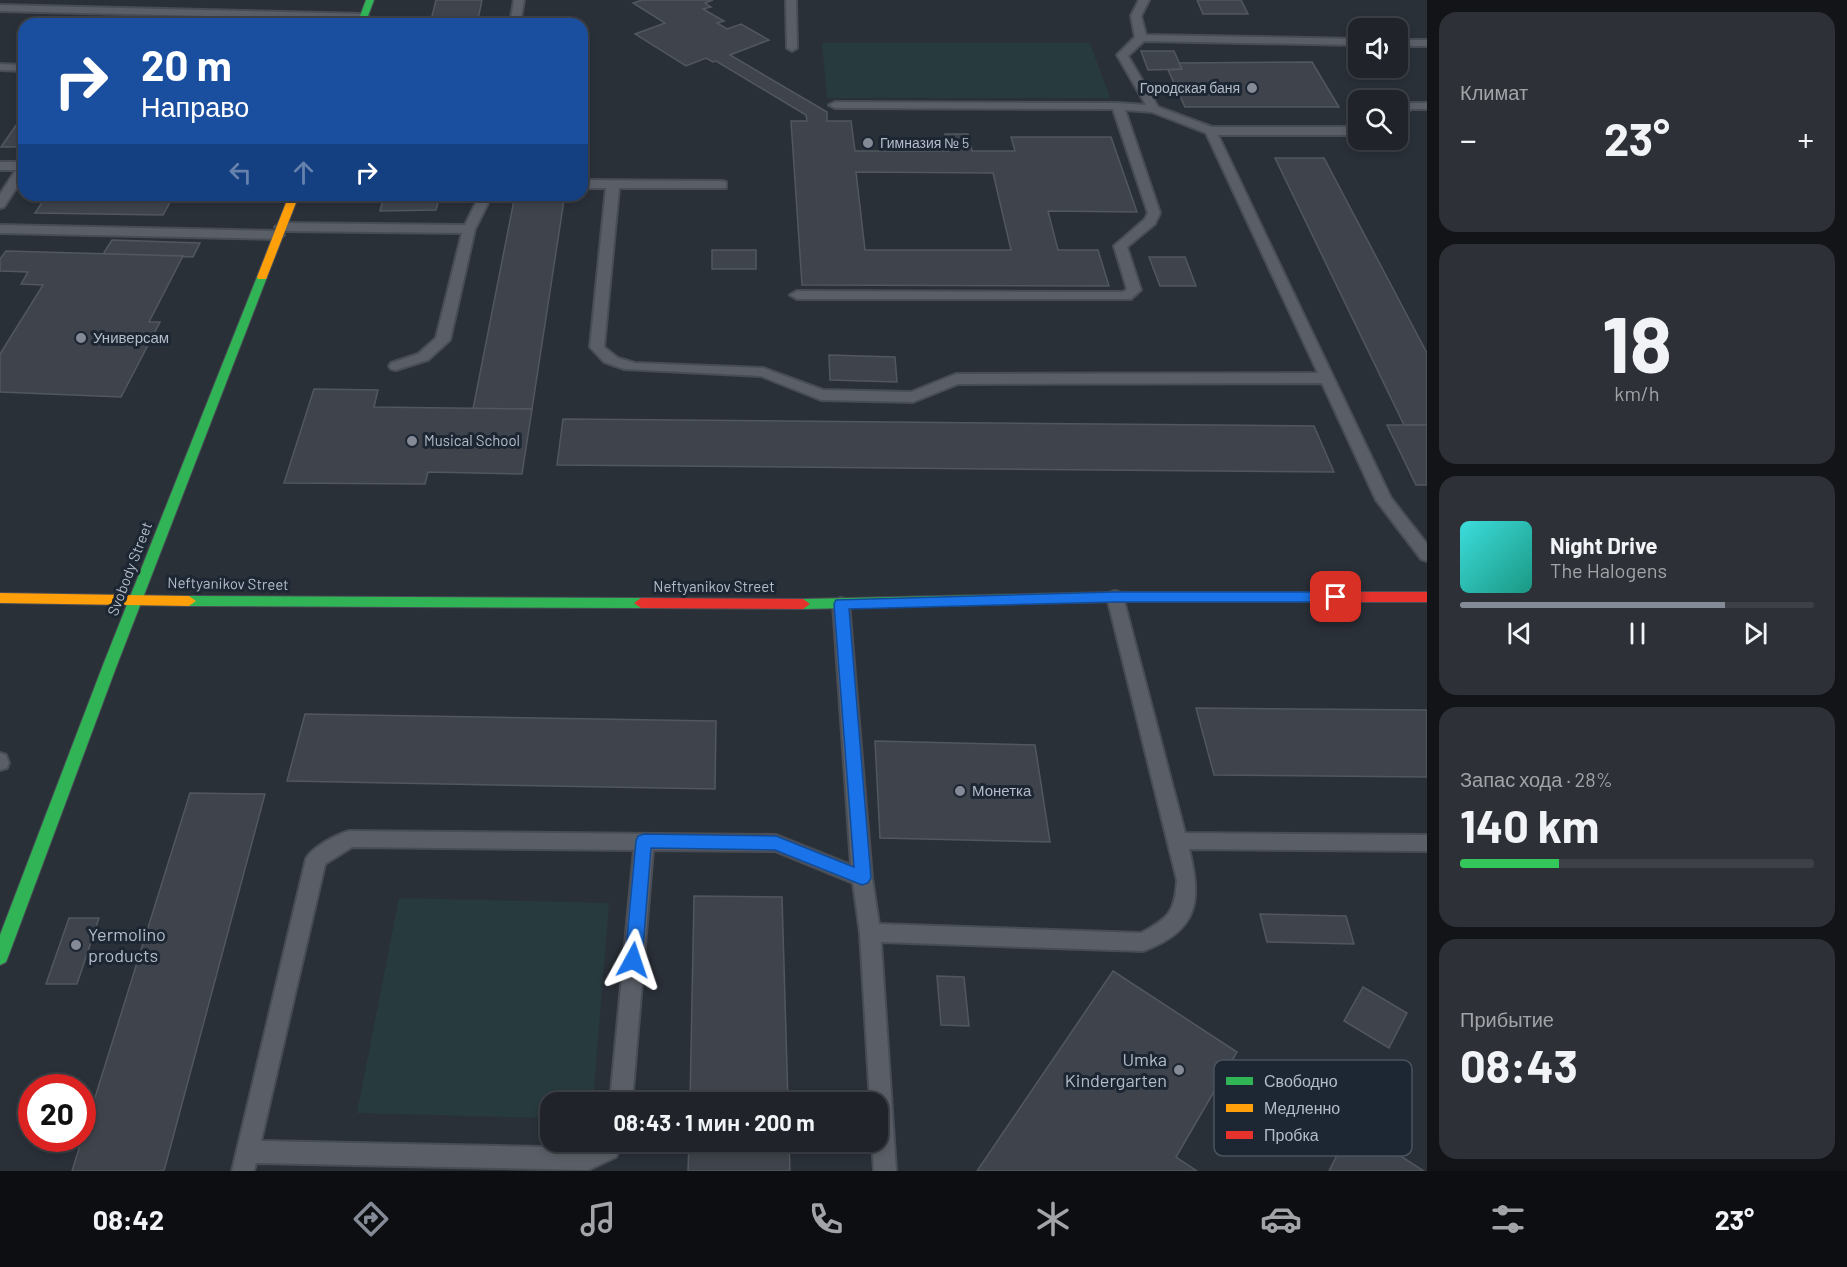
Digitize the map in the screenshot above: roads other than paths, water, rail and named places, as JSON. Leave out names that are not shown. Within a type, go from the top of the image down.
[{"type":"main road","points":[[363,18],[370,0]]},
{"type":"main road","name":"Svobody Street","points":[[0,957],[292,201]]},
{"type":"main road","name":"Neftyanikov Street","points":[[0,598],[841,604],[1115,597],[1427,597]]},
{"type":"lane","points":[[213,15],[221,0]]},
{"type":"lane","points":[[516,18],[519,0]]},
{"type":"lane","points":[[791,0],[792,48]]},
{"type":"lane","points":[[1141,38],[1136,16],[1144,0]]},
{"type":"lane","points":[[0,8],[213,15],[221,18]]},
{"type":"lane","points":[[1154,109],[1122,55],[1141,38],[1348,42]]},
{"type":"lane","points":[[1408,43],[1427,43]]},
{"type":"lane","points":[[0,67],[18,68]]},
{"type":"lane","points":[[835,105],[1118,106],[1154,109],[1211,131],[1348,131]]},
{"type":"lane","points":[[797,295],[1126,296],[1134,290],[1120,246],[1152,221],[1154,213],[1118,106]]},
{"type":"lane","points":[[1408,107],[1427,106]]},
{"type":"lane","points":[[1211,131],[1384,500],[1427,555]]},
{"type":"lane","points":[[0,166],[18,166]]},
{"type":"lane","points":[[0,204],[18,176]]},
{"type":"lane","points":[[588,184],[722,184]]},
{"type":"lane","points":[[613,184],[597,347],[602,355],[616,364],[635,368],[763,372],[821,395],[833,396],[912,397],[956,378],[1326,378]]},
{"type":"lane","points":[[396,366],[423,357],[443,340],[469,229],[481,201]]},
{"type":"lane","points":[[0,229],[280,231],[469,229]]},
{"type":"lane","points":[[870,933],[1143,942],[1168,929],[1183,915],[1187,880],[1115,597]]},
{"type":"lane","points":[[841,604],[862,878],[870,933],[885,1171]]},
{"type":"lane","points":[[602,1152],[588,1159],[245,1161],[315,859],[349,839],[776,843],[862,878]]},
{"type":"lane","points":[[622,1092],[644,841]]},
{"type":"lane","points":[[1178,842],[1427,843]]},
{"type":"place","name":"Городская баня","points":[[1252,88]]},
{"type":"place","name":"Гимназия № 5","points":[[868,143]]},
{"type":"place","name":"Универсам","points":[[81,338]]},
{"type":"place","name":"Musical School","points":[[412,441]]},
{"type":"place","name":"Монетка","points":[[960,791]]},
{"type":"place","name":"Yermolino products","points":[[76,945]]},
{"type":"place","name":"Umka Kindergarten","points":[[1179,1070]]}]
